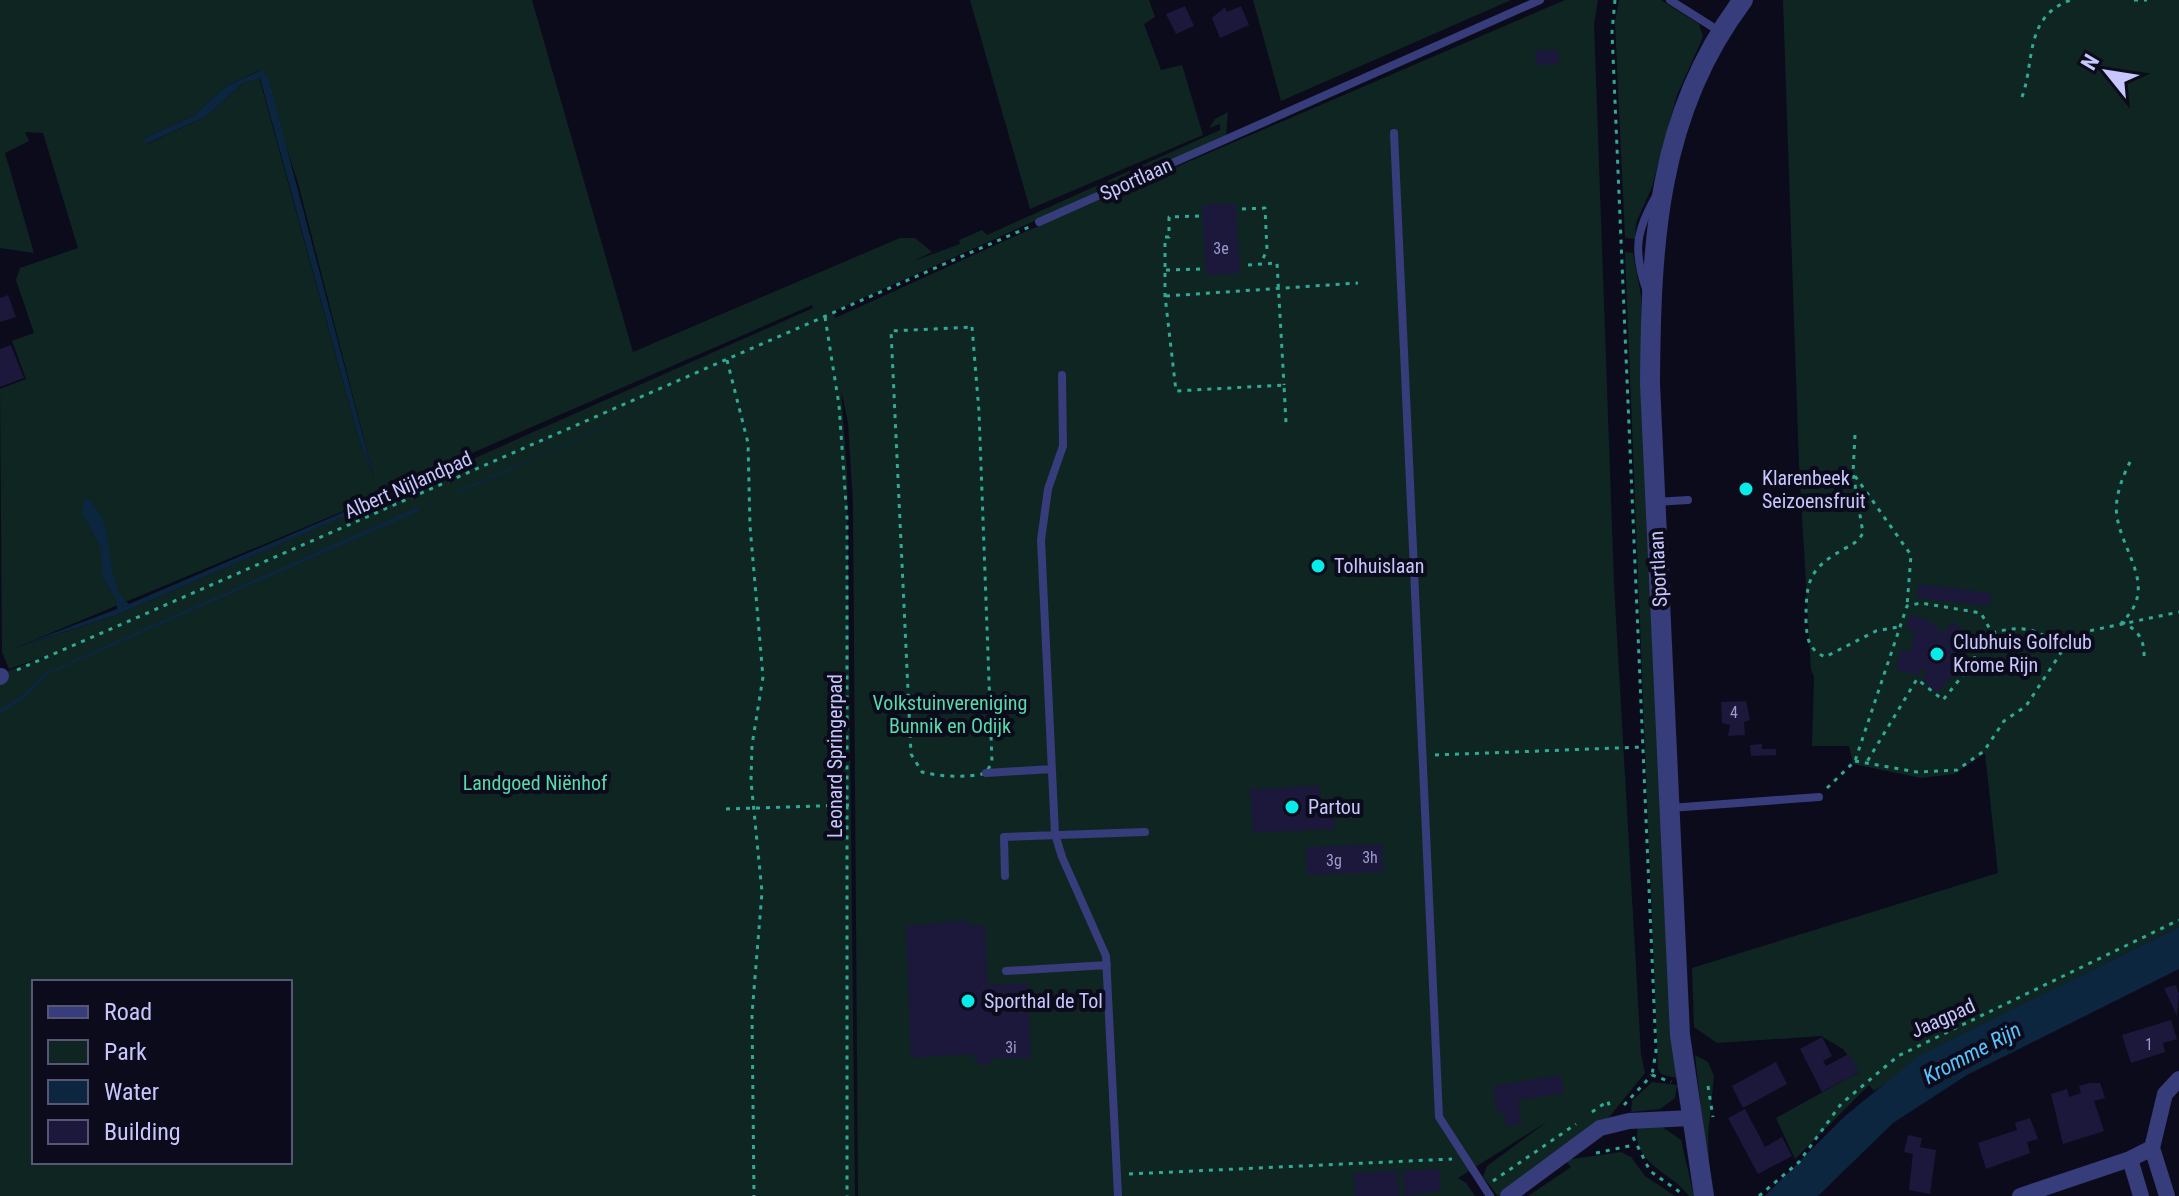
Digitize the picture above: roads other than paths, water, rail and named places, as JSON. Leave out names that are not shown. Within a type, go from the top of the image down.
[{"type":"street","name":"Sportlaan","points":[[1704,1196],[1680,1035],[1654,502],[1651,301],[1662,186],[1696,75],[1719,31],[1743,0]]},
{"type":"street","points":[[2167,1196],[2152,1148],[2165,1094],[2179,1079]]},
{"type":"street","points":[[1508,1196],[1600,1128],[1629,1121],[1691,1118]]},
{"type":"street","points":[[2020,1196],[2130,1159],[2152,1148]]},
{"type":"street","points":[[2130,1159],[2141,1196]]},
{"type":"lane","name":"Sportlaan","points":[[1039,222],[1540,0]]},
{"type":"lane","points":[[1670,0],[1719,31]]},
{"type":"lane","points":[[1394,133],[1439,1117],[1490,1196]]},
{"type":"lane","points":[[1062,375],[1063,446],[1048,489],[1041,540],[1055,834],[1062,857],[1102,941],[1107,965],[1118,1196]]},
{"type":"lane","points":[[1654,502],[1688,500]]},
{"type":"lane","points":[[986,773],[1052,769]]},
{"type":"lane","points":[[1669,808],[1819,797]]},
{"type":"lane","points":[[1005,876],[1004,837],[1145,832]]},
{"type":"lane","points":[[1006,971],[1107,965]]},
{"type":"water","points":[[262,70],[268,77],[374,478],[358,436],[260,78],[243,83],[207,116],[146,144],[144,138],[193,116],[226,86]]},
{"type":"water","points":[[719,376],[458,493],[455,492]]},
{"type":"water","points":[[423,478],[425,481],[117,615],[14,648],[117,609],[117,601],[103,577],[100,545],[82,513],[84,497],[102,519],[115,582],[129,604]]},
{"type":"water","points":[[418,507],[419,511],[48,674],[23,699],[0,714],[0,709],[21,696],[45,673]]},
{"type":"water","name":"Kromme Rijn","points":[[2179,927],[2179,969],[1967,1075],[1893,1123],[1818,1196],[1765,1196],[1845,1116],[1920,1055]]},
{"type":"place","name":"Klarenbeek Seizoensfruit","points":[[1746,489]]},
{"type":"place","name":"Tolhuislaan","points":[[1318,566]]},
{"type":"place","name":"Clubhuis Golfclub Krome Rijn","points":[[1937,654]]},
{"type":"place","name":"Partou","points":[[1292,807]]},
{"type":"place","name":"Sporthal de Tol","points":[[968,1001]]},
{"type":"park label","name":"Volkstuinvereniging Bunnik en Odijk","points":[[950,714]]},
{"type":"park label","name":"Landgoed Niënhof","points":[[535,783]]}]
